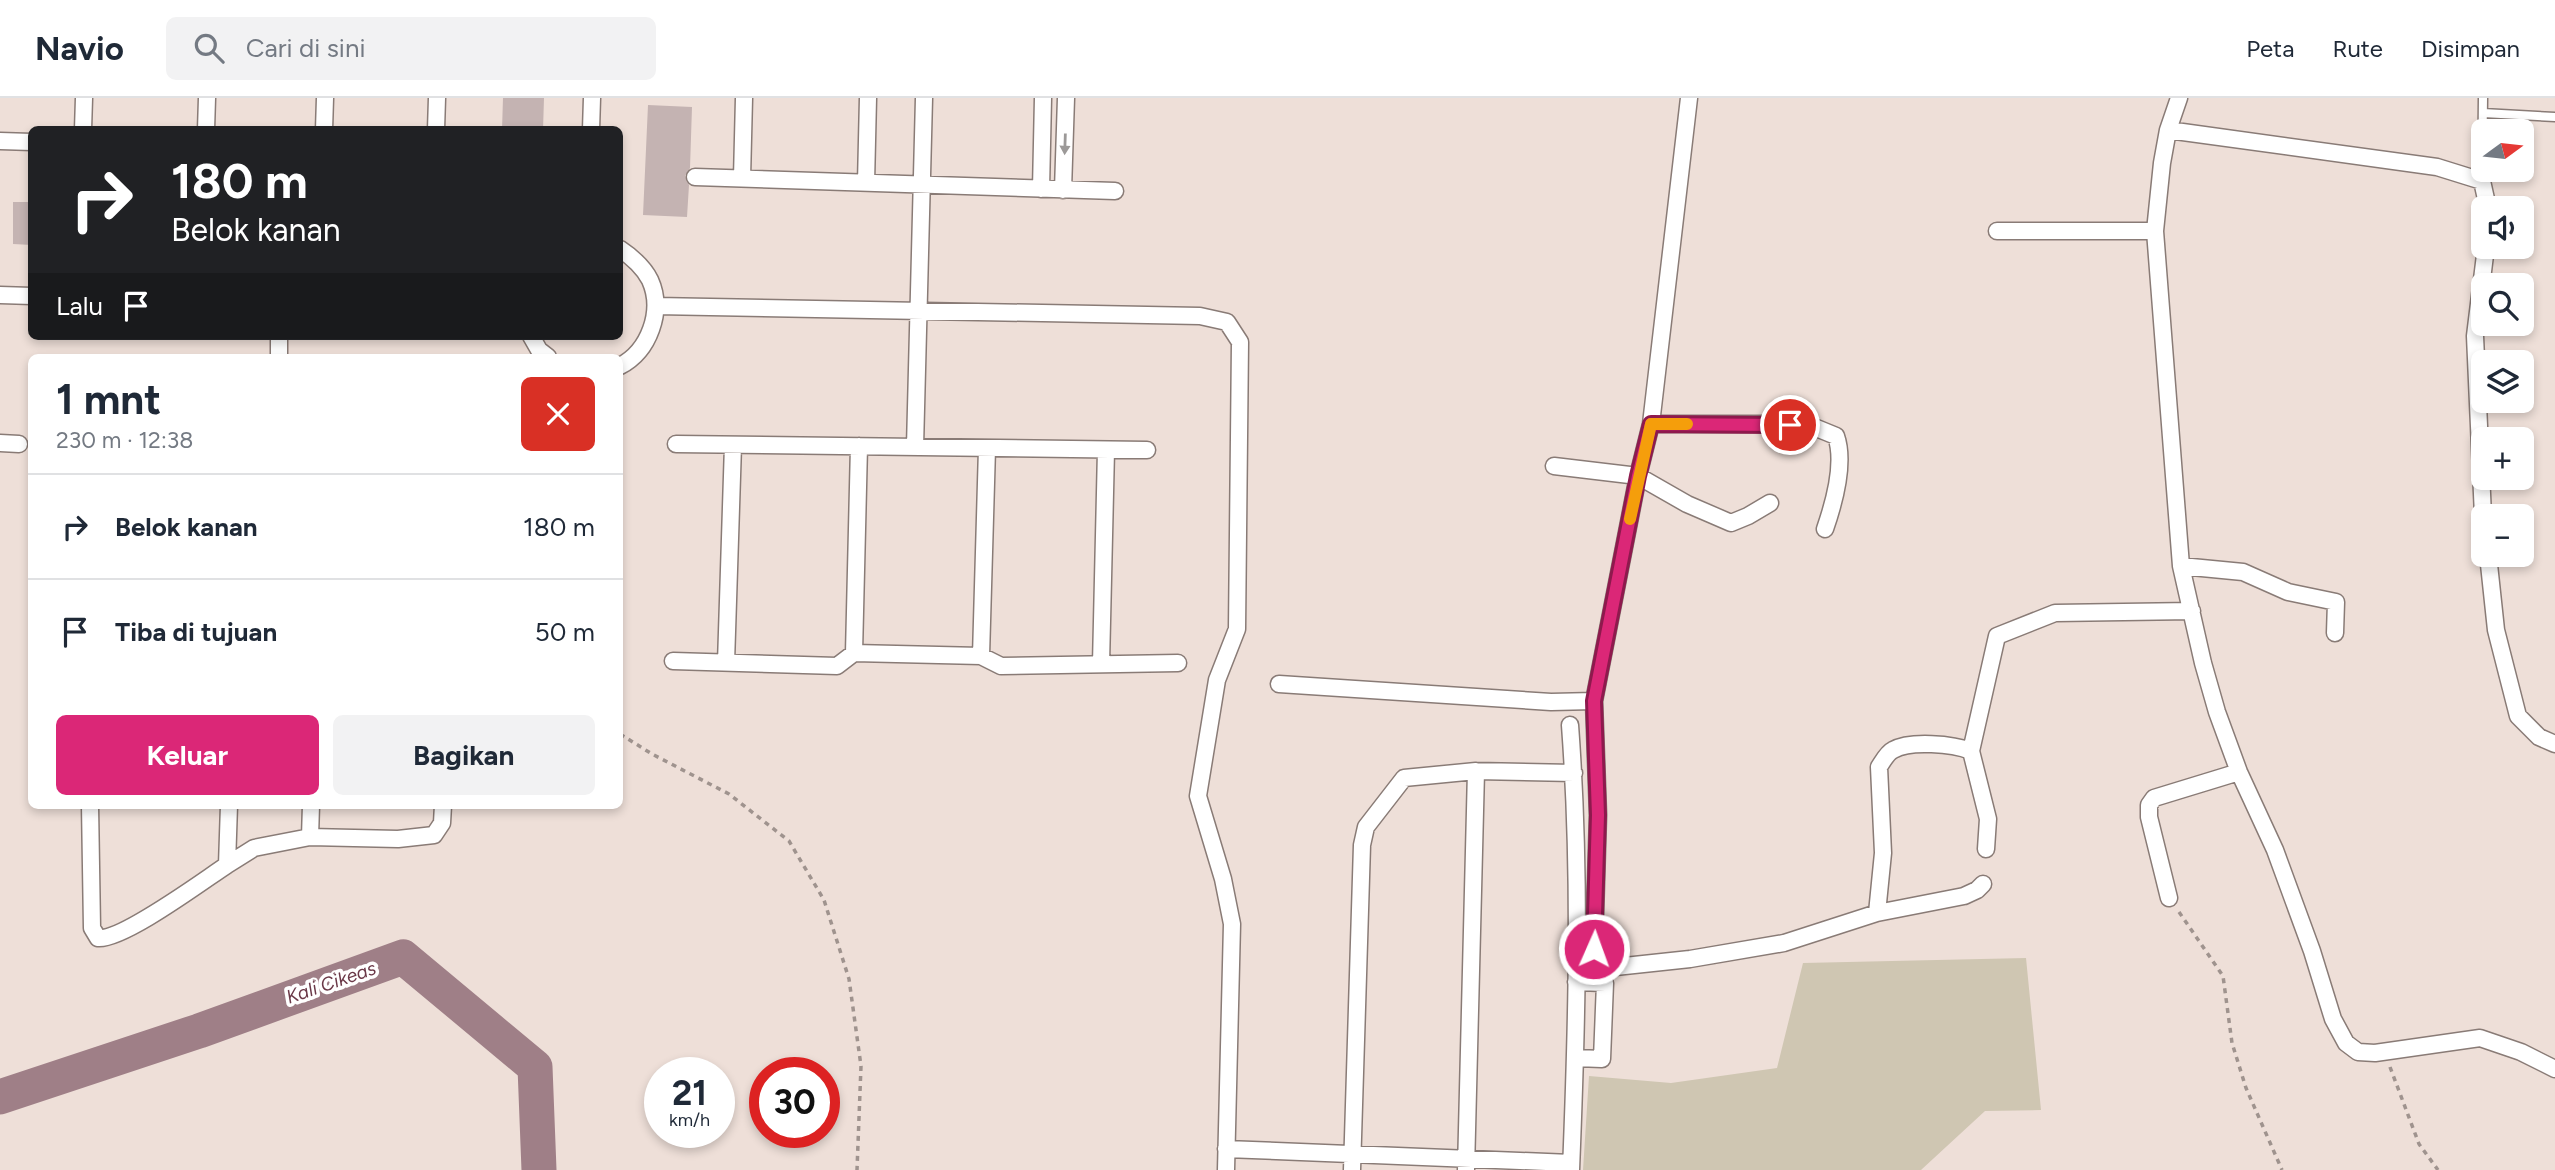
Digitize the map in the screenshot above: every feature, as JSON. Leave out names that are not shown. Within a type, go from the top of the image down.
[{"type":"street","points":[[83,126],[84,98]]},
{"type":"street","points":[[206,126],[207,98]]},
{"type":"street","points":[[324,98],[324,126]]},
{"type":"street","points":[[436,126],[437,98]]},
{"type":"street","points":[[591,126],[592,98]]},
{"type":"street","points":[[741,178],[744,98]]},
{"type":"street","points":[[866,183],[868,98]]},
{"type":"street","points":[[915,447],[924,98]]},
{"type":"street","points":[[1041,189],[1043,98]]},
{"type":"street","points":[[1063,190],[1066,98]]},
{"type":"street","points":[[1689,98],[1651,424],[1638,476],[1594,701],[1598,815],[1594,949],[1597,962],[1606,968],[1690,959],[1784,943],[1877,913],[1964,897],[1983,884]]},
{"type":"street","points":[[2179,98],[2168,130],[2155,231],[2181,566],[2217,712],[2239,772],[2275,850],[2339,1032],[2346,1043],[2358,1052],[2384,1052],[2480,1038],[2521,1052],[2555,1069]]},
{"type":"street","points":[[2168,130],[2437,167],[2471,178]]},
{"type":"street","points":[[0,141],[28,142]]},
{"type":"street","points":[[695,177],[1115,191]]},
{"type":"street","points":[[1997,231],[2155,231]]},
{"type":"street","points":[[623,240],[650,281],[656,306],[652,329],[641,349],[623,365]]},
{"type":"street","points":[[623,251],[636,260]]},
{"type":"street","points":[[2482,504],[2475,336],[2485,259]]},
{"type":"street","points":[[0,295],[28,296]]},
{"type":"street","points":[[656,306],[1200,316],[1227,323],[1240,342],[1237,629],[1217,680],[1198,796],[1223,879],[1231,924],[1226,1170]]},
{"type":"street","points":[[533,340],[544,354]]},
{"type":"street","points":[[1651,424],[1814,427],[1836,436],[1839,446],[1835,500],[1825,528]]},
{"type":"street","points":[[0,443],[19,444]]},
{"type":"street","points":[[676,444],[1147,450]]},
{"type":"street","points":[[726,663],[733,444]]},
{"type":"street","points":[[854,653],[859,446]]},
{"type":"street","points":[[981,656],[988,448]]},
{"type":"street","points":[[1101,664],[1106,450]]},
{"type":"street","points":[[1554,466],[1638,476],[1687,504],[1731,523],[1770,503]]},
{"type":"street","points":[[2181,566],[2243,572],[2288,592],[2344,603],[2335,633]]},
{"type":"street","points":[[2488,567],[2496,630],[2518,716],[2539,737],[2555,744]]},
{"type":"street","points":[[1986,849],[1988,819],[1971,751],[1997,636],[2056,613],[2192,611]]},
{"type":"street","points":[[673,662],[837,666],[854,653],[981,656],[1001,666],[1178,663]]},
{"type":"street","points":[[1279,684],[1526,701],[1594,701]]},
{"type":"street","points":[[1226,1149],[1352,1162],[1571,1167],[1576,982],[1574,773],[1570,725]]},
{"type":"street","points":[[1877,913],[1883,853],[1879,767],[1895,748],[1940,743],[1971,751]]},
{"type":"street","points":[[1352,1162],[1362,845],[1366,827],[1404,778],[1476,771],[1574,773]]},
{"type":"street","points":[[1466,1165],[1476,771]]},
{"type":"street","points":[[2169,898],[2149,817],[2149,805],[2154,798],[2239,772]]},
{"type":"street","points":[[90,809],[92,928],[98,938],[114,936],[131,927],[254,848],[310,836],[398,839],[434,835],[443,823],[443,809]]},
{"type":"street","points":[[228,865],[229,809]]},
{"type":"street","points":[[310,836],[311,809]]},
{"type":"street","points":[[1576,982],[1605,983],[1602,1059],[1576,1058]]},
{"type":"lane","points":[[2483,98],[2483,119]]},
{"type":"lane","points":[[2483,113],[2555,117]]},
{"type":"path","points":[[623,736],[729,794],[789,841],[824,900],[849,979],[861,1066],[857,1170]]},
{"type":"path","points":[[2169,898],[2223,976],[2232,1043],[2246,1088],[2282,1170]]},
{"type":"path","points":[[2384,1052],[2419,1144],[2438,1170]]},
{"type":"shaded area","points":[[2026,958],[2041,1110],[1985,1111],[1921,1170],[1583,1170],[1589,1076],[1671,1083],[1777,1068],[1803,963]]},
{"type":"building","points":[[503,98],[544,98],[543,126],[502,126]]},
{"type":"building","points":[[648,105],[692,107],[690,168],[685,176],[689,185],[687,217],[643,215]]},
{"type":"building","points":[[13,202],[28,202],[28,245],[13,244]]},
{"type":"waterway","name":"Kali Cikeas","points":[[0,1097],[199,1031],[403,957],[535,1067],[539,1170]]},
{"type":"slow traffic","points":[[1630,519],[1651,424],[1687,424]]},
{"type":"route","points":[[1594,949],[1598,815],[1594,701],[1638,476],[1651,424],[1790,425]]}]
